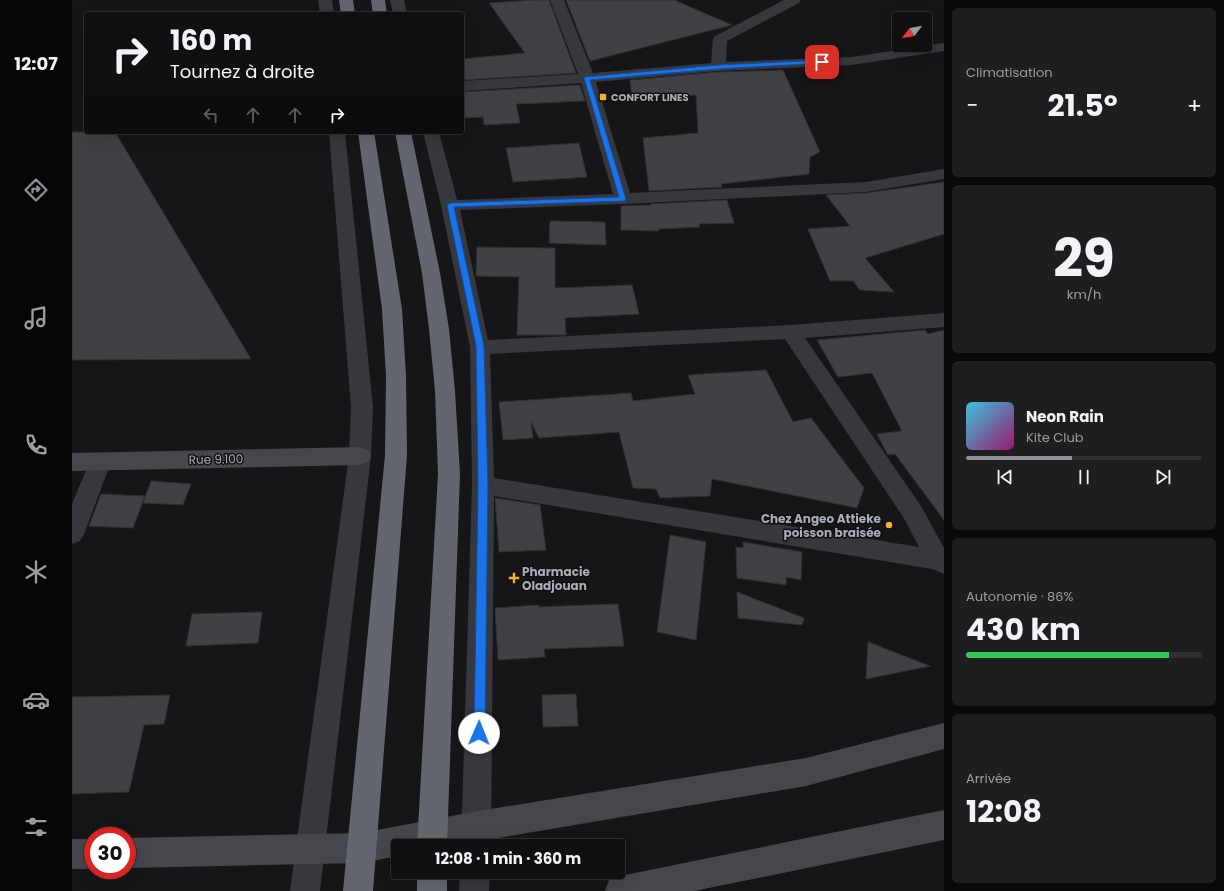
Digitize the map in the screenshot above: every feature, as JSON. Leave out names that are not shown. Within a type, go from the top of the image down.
[{"type":"highway","points":[[346,0],[348,12]]},
{"type":"highway","points":[[378,0],[380,12]]},
{"type":"highway","points":[[358,891],[396,455],[396,376],[392,309],[366,134]]},
{"type":"highway","points":[[403,134],[431,273],[446,391],[449,466],[432,839]]},
{"type":"highway","points":[[432,879],[432,891]]},
{"type":"street","points":[[325,0],[327,12]]},
{"type":"street","points":[[396,0],[399,12]]},
{"type":"street","points":[[557,0],[587,78],[623,199]]},
{"type":"street","points":[[718,67],[720,39],[794,0]]},
{"type":"street","points":[[464,86],[587,78],[718,67],[852,61],[944,47]]},
{"type":"street","points":[[305,891],[360,456],[362,407],[337,134]]},
{"type":"street","points":[[432,134],[450,205],[480,346],[483,485],[477,836]]},
{"type":"street","points":[[450,205],[623,199],[866,187],[944,174]]},
{"type":"street","points":[[480,346],[791,332],[944,320]]},
{"type":"street","points":[[791,332],[913,514],[941,562]]},
{"type":"street","name":"Rue 9.100","points":[[72,462],[360,456]]},
{"type":"street","points":[[72,534],[100,462]]},
{"type":"street","points":[[483,485],[941,562]]},
{"type":"street","points":[[450,839],[477,836],[806,772],[944,736]]},
{"type":"street","points":[[620,891],[944,825]]},
{"type":"street","points":[[136,853],[361,848],[391,845]]},
{"type":"street","points":[[72,854],[84,854]]},
{"type":"street","points":[[474,891],[475,879]]},
{"type":"building","points":[[549,0],[576,73],[464,80],[464,59],[525,53],[489,3]]},
{"type":"building","points":[[566,0],[674,0],[732,25],[590,61]]},
{"type":"building","points":[[783,70],[820,152],[810,157],[809,174],[721,184],[722,187],[649,191],[643,138],[698,133],[696,95],[632,98],[630,80],[718,72]]},
{"type":"building","points":[[580,85],[585,101],[516,104],[520,123],[484,125],[483,117],[464,118],[464,92]]},
{"type":"building","points":[[72,132],[84,132],[84,134],[116,134],[251,359],[72,360]]},
{"type":"building","points":[[579,143],[587,177],[513,182],[506,148]]},
{"type":"building","points":[[944,182],[944,234],[865,258],[894,292],[860,290],[853,281],[830,281],[808,229],[850,226],[826,195],[866,193]]},
{"type":"building","points":[[727,200],[734,223],[699,224],[700,227],[659,229],[659,231],[621,230],[621,206]]},
{"type":"building","points":[[550,221],[605,222],[606,245],[549,243]]},
{"type":"building","points":[[477,247],[555,248],[555,288],[632,285],[639,314],[565,318],[566,335],[517,335],[519,277],[476,276]]},
{"type":"building","points":[[925,330],[928,334],[944,330],[944,520],[895,454],[888,455],[877,434],[902,431],[872,373],[838,377],[817,340]]},
{"type":"building","points":[[766,370],[793,422],[811,418],[864,488],[857,508],[712,479],[710,496],[660,498],[656,489],[633,488],[619,432],[539,438],[531,422],[533,438],[503,440],[499,402],[631,393],[633,401],[695,394],[688,375]]},
{"type":"building","points":[[151,481],[191,484],[183,505],[143,503]]},
{"type":"building","points":[[101,494],[145,496],[133,528],[89,526]]},
{"type":"building","points":[[495,498],[540,505],[546,550],[499,552]]},
{"type":"building","points":[[670,535],[706,542],[696,640],[657,632]]},
{"type":"building","points":[[743,542],[802,552],[801,580],[786,577],[786,585],[737,578],[736,547],[743,548]]},
{"type":"building","points":[[737,592],[804,618],[802,625],[738,618]]},
{"type":"building","points":[[618,604],[624,646],[544,649],[545,657],[498,660],[495,608],[539,605],[539,607]]},
{"type":"building","points":[[262,612],[258,643],[186,646],[192,614]]},
{"type":"building","points":[[868,642],[930,666],[866,679]]},
{"type":"building","points":[[576,694],[578,726],[543,727],[542,695]]},
{"type":"building","points":[[170,695],[164,724],[144,725],[129,792],[72,794],[72,697]]},
{"type":"place","name":"CONFORT LINES","points":[[603,97]]},
{"type":"place","name":"Chez Angeo Attieke poisson braisée","points":[[889,525]]},
{"type":"place","name":"Pharmacie Oladjouan","points":[[514,578]]},
{"type":"route","points":[[479,733],[483,485],[480,346],[450,205],[623,199],[587,78],[718,67],[822,62]]}]
